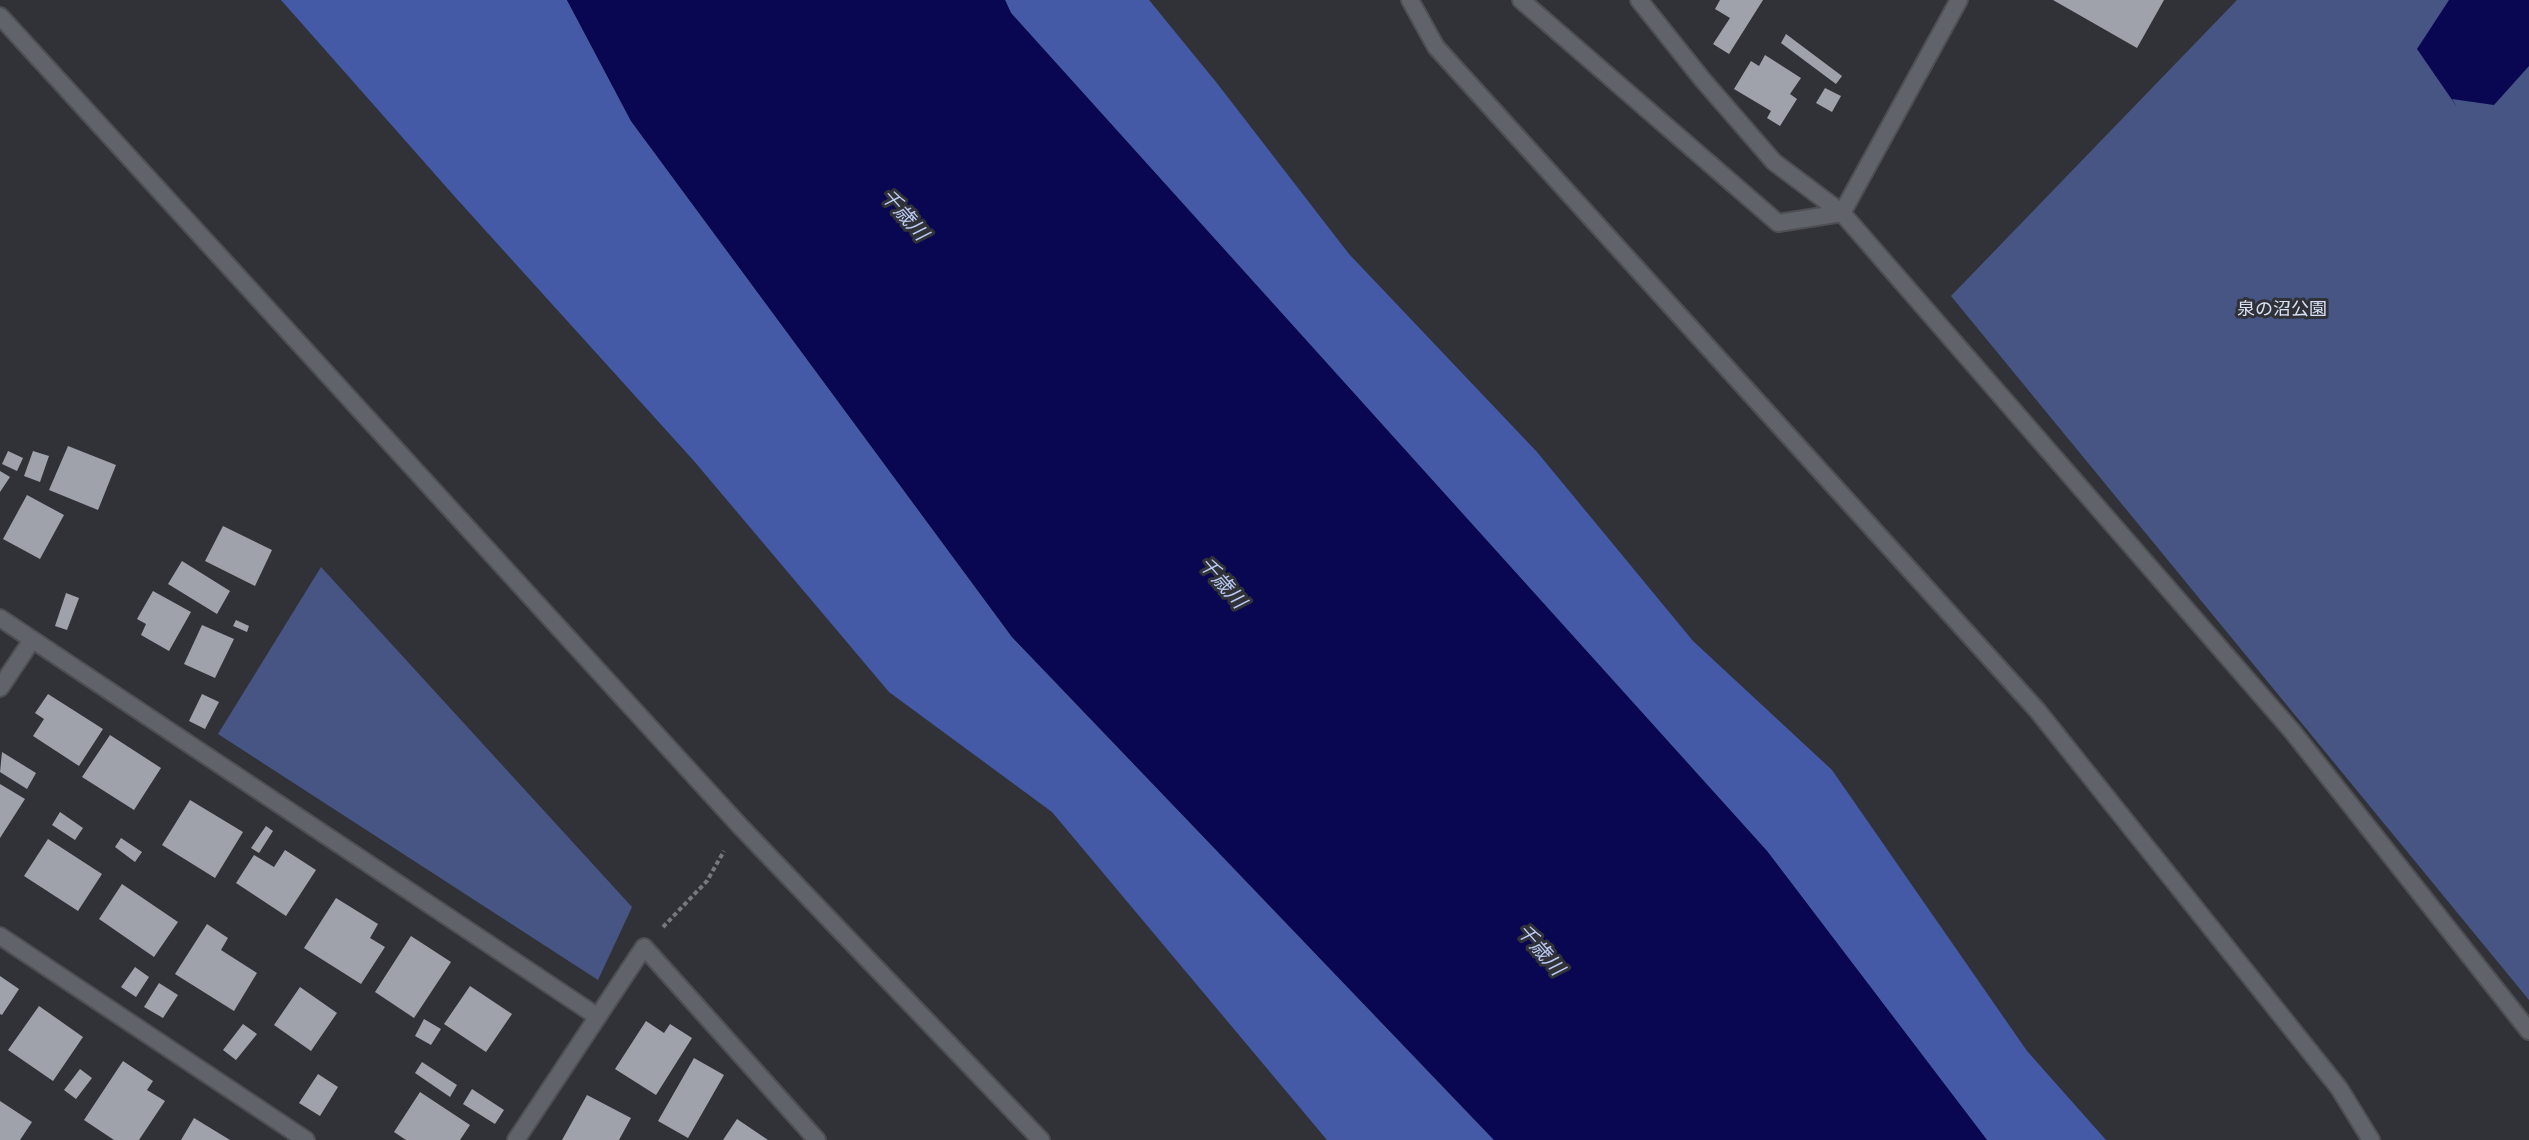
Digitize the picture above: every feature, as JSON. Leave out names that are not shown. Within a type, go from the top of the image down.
[{"type":"street","points":[[1410,0],[1436,47],[2037,710],[2339,1088],[2371,1140]]},
{"type":"street","points":[[1521,0],[1778,223],[1842,213]]},
{"type":"street","points":[[1639,0],[1702,79],[1774,162],[1842,213],[2292,731],[2529,1031]]},
{"type":"street","points":[[1842,213],[1959,0]]},
{"type":"street","points":[[0,16],[740,826],[1041,1140]]},
{"type":"street","points":[[0,618],[598,1017]]},
{"type":"street","points":[[0,688],[32,640]]},
{"type":"street","points":[[0,936],[306,1140]]},
{"type":"street","points":[[516,1140],[644,947],[817,1140]]},
{"type":"path","points":[[644,947],[707,880],[740,826]]},
{"type":"green space","name":"泉の沼公園","points":[[2237,0],[2529,0],[2529,1000],[1951,296]]},
{"type":"green space","points":[[321,567],[632,907],[598,980],[218,734]]},
{"type":"shaded area","points":[[281,0],[567,0],[631,121],[1012,637],[1494,1140],[1327,1140],[1052,812],[889,692],[694,461]]},
{"type":"shaded area","points":[[1005,0],[1149,0],[1216,82],[1349,254],[1537,452],[1693,641],[1832,770],[2027,1051],[2106,1140],[1987,1140],[1767,851],[1011,13]]},
{"type":"water","name":"千歳川","points":[[567,0],[1005,0],[1011,13],[1767,851],[1987,1140],[1494,1140],[1012,637],[631,121]]},
{"type":"water","points":[[2449,0],[2529,0],[2529,66],[2494,105],[2452,99],[2457,107],[2417,49]]},
{"type":"building","points":[[1720,0],[1763,0],[1729,54],[1713,44],[1730,18],[1715,9]]},
{"type":"building","points":[[2053,0],[2164,0],[2137,48]]},
{"type":"building","points":[[1786,34],[1842,76],[1836,84],[1781,43]]},
{"type":"building","points":[[1765,55],[1801,78],[1790,94],[1797,99],[1780,126],[1767,118],[1771,111],[1734,89],[1751,61],[1759,66]]},
{"type":"building","points":[[1825,88],[1841,96],[1832,112],[1816,103]]},
{"type":"building","points":[[68,446],[116,465],[98,510],[49,490]]},
{"type":"building","points":[[8,451],[23,458],[17,471],[2,464]]},
{"type":"building","points":[[33,451],[49,456],[40,482],[24,476]]},
{"type":"building","points":[[0,471],[10,477],[0,492]]},
{"type":"building","points":[[27,495],[64,515],[40,559],[3,539]]},
{"type":"building","points":[[223,526],[272,550],[255,586],[205,561]]},
{"type":"building","points":[[182,561],[230,591],[217,614],[168,584]]},
{"type":"building","points":[[153,591],[191,612],[169,651],[141,635],[146,624],[137,619]]},
{"type":"building","points":[[66,593],[79,598],[67,630],[55,626]]},
{"type":"building","points":[[236,620],[249,626],[247,632],[233,626]]},
{"type":"building","points":[[202,625],[234,639],[215,678],[184,664]]},
{"type":"building","points":[[48,694],[103,729],[79,766],[33,736],[44,719],[35,713]]},
{"type":"building","points":[[202,694],[219,702],[205,729],[189,721]]},
{"type":"building","points":[[110,735],[161,768],[134,810],[82,777]]},
{"type":"building","points":[[2,752],[36,773],[27,789],[0,772]]},
{"type":"building","points":[[0,784],[25,799],[0,838]]},
{"type":"building","points":[[190,800],[243,832],[215,878],[162,845]]},
{"type":"building","points":[[60,812],[83,828],[75,840],[52,825]]},
{"type":"building","points":[[266,826],[273,831],[259,853],[251,848]]},
{"type":"building","points":[[121,838],[142,852],[135,862],[115,847]]},
{"type":"building","points":[[48,839],[102,874],[78,911],[24,876]]},
{"type":"building","points":[[285,850],[316,870],[286,916],[236,883],[254,855],[274,867]]},
{"type":"building","points":[[122,884],[178,922],[154,957],[99,919]]},
{"type":"building","points":[[336,898],[378,924],[370,938],[385,947],[361,984],[304,948]]},
{"type":"building","points":[[207,924],[228,938],[221,950],[257,973],[234,1011],[175,974]]},
{"type":"building","points":[[411,936],[451,962],[414,1018],[375,992]]},
{"type":"building","points":[[135,967],[149,977],[136,997],[121,987]]},
{"type":"building","points":[[0,976],[19,989],[2,1015],[0,1014]]},
{"type":"building","points":[[159,983],[178,995],[163,1018],[144,1007]]},
{"type":"building","points":[[470,986],[512,1014],[486,1052],[444,1024]]},
{"type":"building","points":[[300,987],[337,1013],[311,1051],[274,1025]]},
{"type":"building","points":[[39,1006],[83,1037],[53,1081],[8,1050]]},
{"type":"building","points":[[424,1019],[441,1029],[431,1045],[415,1036]]},
{"type":"building","points":[[646,1021],[664,1033],[670,1024],[692,1038],[656,1095],[615,1069]]},
{"type":"building","points":[[243,1024],[257,1034],[236,1060],[223,1050]]},
{"type":"building","points":[[694,1058],[724,1075],[688,1138],[658,1121]]},
{"type":"building","points":[[123,1061],[153,1081],[147,1090],[165,1101],[139,1140],[114,1140],[84,1120]]},
{"type":"building","points":[[422,1062],[457,1085],[450,1097],[415,1073]]},
{"type":"building","points":[[80,1069],[92,1078],[76,1099],[64,1090]]},
{"type":"building","points":[[318,1074],[338,1087],[320,1116],[299,1103]]},
{"type":"building","points":[[472,1089],[504,1110],[495,1124],[463,1104]]},
{"type":"building","points":[[420,1092],[470,1125],[460,1140],[406,1140],[394,1132]]},
{"type":"building","points":[[587,1095],[631,1118],[619,1140],[562,1140]]},
{"type":"building","points":[[0,1101],[32,1122],[20,1140],[0,1140]]},
{"type":"building","points":[[194,1118],[230,1140],[181,1140]]},
{"type":"building","points":[[737,1119],[768,1140],[723,1140]]}]
